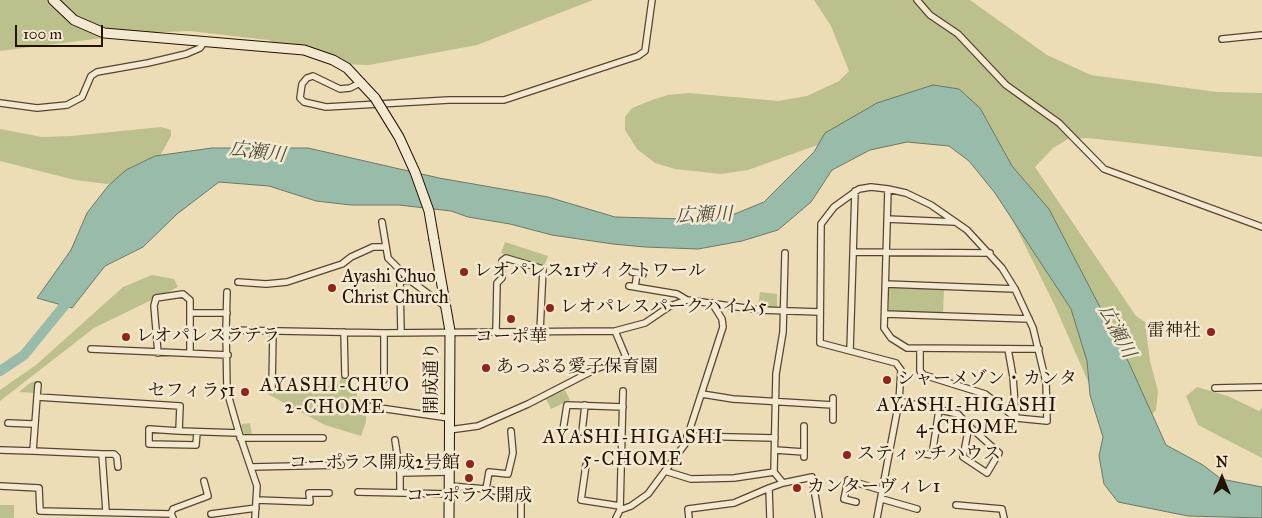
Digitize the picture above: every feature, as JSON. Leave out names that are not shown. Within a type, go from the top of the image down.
[{"type":"street","name":"開成通り","points":[[53,0],[74,20],[104,33],[304,50],[333,60],[347,68],[375,98],[399,137],[415,172],[429,211],[447,308],[450,331],[449,518]]},
{"type":"street","points":[[362,82],[350,88],[340,89],[313,76],[302,84],[300,98],[304,102],[326,108],[449,100],[504,100],[638,56],[645,51],[652,0]]},
{"type":"street","points":[[917,0],[930,15],[958,34],[1006,85],[1049,114],[1104,169],[1262,227]]},
{"type":"street","points":[[1222,39],[1262,35]]},
{"type":"street","points":[[0,103],[36,108],[67,105],[82,97],[91,76],[97,72],[186,54],[200,48],[205,42]]},
{"type":"street","points":[[877,518],[884,491],[899,401],[901,370],[896,363],[820,343],[821,224],[834,207],[855,191],[872,187],[888,189],[918,198],[956,222],[990,253],[1015,289],[1029,319],[1039,349],[1046,382],[1047,421],[1016,418],[986,394],[924,375],[920,371],[920,348]]},
{"type":"street","points":[[888,189],[884,328],[891,338],[907,348],[1039,349]]},
{"type":"street","points":[[850,351],[855,191]]},
{"type":"street","points":[[887,219],[956,222]]},
{"type":"street","points":[[382,222],[385,247],[388,258],[394,266],[447,308]]},
{"type":"street","points":[[238,282],[266,284],[287,282],[342,264],[373,247],[385,247]]},
{"type":"street","points":[[854,252],[990,253]]},
{"type":"street","points":[[783,483],[774,472],[775,400],[783,311],[785,253]]},
{"type":"street","points":[[496,331],[497,283],[502,278],[502,261],[506,258],[543,270],[540,331]]},
{"type":"street","points":[[637,273],[632,287],[677,294],[687,300],[783,311],[820,312]]},
{"type":"street","points":[[401,333],[400,281],[411,281]]},
{"type":"street","points":[[886,284],[1015,289]]},
{"type":"street","points":[[227,292],[228,391],[257,486],[255,518]]},
{"type":"street","points":[[158,352],[154,306],[156,298],[183,294],[190,300],[190,353]]},
{"type":"street","points":[[226,330],[384,333],[615,331],[645,322],[670,306],[687,300]]},
{"type":"street","points":[[586,465],[581,500],[620,508],[631,506],[648,494],[684,444],[702,394],[723,327],[722,319],[712,303]]},
{"type":"street","points":[[190,313],[227,313]]},
{"type":"street","points":[[885,314],[1029,319]]},
{"type":"street","points":[[272,389],[273,331]]},
{"type":"street","points":[[449,430],[478,426],[528,404],[596,369],[626,357],[615,331]]},
{"type":"street","points":[[344,332],[345,375]]},
{"type":"street","points":[[384,333],[384,380]]},
{"type":"street","points":[[1008,348],[1013,377],[1016,418]]},
{"type":"street","points":[[91,349],[228,355]]},
{"type":"street","points":[[33,451],[38,385]]},
{"type":"street","points":[[1215,388],[1262,387]]},
{"type":"street","points":[[616,518],[620,508],[623,391]]},
{"type":"street","points":[[702,394],[733,399],[775,400],[833,405]]},
{"type":"street","points":[[37,397],[180,406],[172,444]]},
{"type":"street","points":[[833,398],[833,420]]},
{"type":"street","points":[[899,401],[958,414],[999,454],[987,473],[962,457],[969,426]]},
{"type":"street","points":[[563,430],[567,405],[623,407]]},
{"type":"street","points":[[582,432],[585,405]]},
{"type":"street","points":[[366,406],[449,418]]},
{"type":"street","points":[[920,453],[932,455],[939,410]]},
{"type":"street","points":[[8,423],[34,424]]},
{"type":"street","points":[[775,450],[804,455],[804,426]]},
{"type":"street","points":[[197,432],[196,445],[149,444],[149,429],[323,438]]},
{"type":"street","points":[[486,488],[489,472],[508,474],[513,453],[512,431]]},
{"type":"street","points":[[687,436],[775,438]]},
{"type":"street","points":[[395,440],[400,473],[400,493]]},
{"type":"street","points":[[0,450],[114,454],[117,457],[118,467]]},
{"type":"street","points":[[102,454],[106,511]]},
{"type":"street","points":[[251,467],[341,465]]},
{"type":"street","points":[[665,471],[691,480],[734,478],[774,472]]},
{"type":"street","points":[[400,473],[450,472]]},
{"type":"street","points":[[689,518],[688,509],[734,503],[783,483],[812,477],[819,518]]},
{"type":"street","points":[[856,502],[844,500],[848,480],[884,491]]},
{"type":"street","points":[[0,486],[39,488],[40,511],[106,511],[172,516],[173,509],[208,496],[204,481]]},
{"type":"street","points":[[358,492],[400,493],[486,488],[521,496],[522,518]]},
{"type":"street","points":[[769,488],[770,518]]},
{"type":"street","points":[[257,500],[310,502],[309,493],[329,493]]},
{"type":"street","points":[[882,499],[917,509]]},
{"type":"street","points":[[956,505],[1002,509],[1004,518]]},
{"type":"street","points":[[211,514],[256,508]]},
{"type":"green space","points":[[0,0],[593,0],[477,45],[369,65],[342,64],[310,56],[268,40],[190,31],[142,33],[0,51]]},
{"type":"green space","points":[[814,0],[970,0],[1047,55],[1091,75],[1217,92],[1262,93],[1262,157],[1088,138],[1068,139],[1053,148],[1035,167],[1136,316],[1145,322],[1150,361],[1158,391],[1156,410],[1147,419],[1090,386],[1055,306],[995,185],[961,144],[902,135],[823,143],[748,170],[721,174],[675,169],[655,163],[637,149],[625,130],[625,117],[632,108],[652,100],[668,95],[689,93],[778,101],[807,96],[839,81],[849,71],[831,26]]},
{"type":"green space","points":[[161,127],[171,130],[171,136],[156,163],[137,177],[107,184],[75,180],[0,161],[0,129],[42,137]]},
{"type":"green space","points":[[505,242],[548,256],[544,266],[501,253]]},
{"type":"green space","points":[[152,275],[174,279],[178,287],[94,328],[0,401],[0,390],[36,365],[123,287]]},
{"type":"green space","points":[[889,286],[944,288],[943,314],[889,313]]},
{"type":"green space","points":[[760,292],[777,294],[777,307],[758,308]]},
{"type":"green space","points":[[341,377],[349,377],[351,389],[357,391],[357,397],[362,401],[366,409],[366,422],[361,436],[325,425],[264,392],[265,390],[288,392],[339,384]]},
{"type":"green space","points":[[36,381],[35,393],[19,392],[30,383]]},
{"type":"green space","points":[[1197,387],[1228,396],[1259,411],[1262,408],[1262,458],[1198,425],[1186,396]]},
{"type":"green space","points":[[565,390],[570,400],[551,409],[546,399]]},
{"type":"green space","points":[[250,423],[252,435],[246,436],[241,427],[242,424]]},
{"type":"green space","points":[[0,505],[14,505],[14,518],[0,518]]},
{"type":"water","points":[[933,85],[959,89],[980,108],[1012,166],[1049,209],[1129,363],[1166,445],[1203,465],[1221,479],[1262,487],[1262,518],[1188,516],[1118,502],[1104,484],[1099,456],[1103,437],[1090,395],[1087,361],[1071,309],[995,193],[969,161],[949,146],[907,142],[870,150],[832,170],[811,202],[778,230],[742,241],[698,249],[613,244],[552,235],[510,224],[468,217],[451,211],[399,205],[351,205],[316,201],[269,186],[219,182],[177,214],[143,247],[105,266],[72,308],[37,298],[71,250],[87,213],[108,186],[126,170],[155,156],[212,148],[308,148],[439,178],[548,197],[615,217],[720,220],[764,202],[814,152],[825,133],[877,103]]},
{"type":"waterway","name":"広瀬川","points":[[0,371],[24,355],[73,295]]},
{"type":"place","name":"レオパレス21ヴィクトワール","points":[[464,272]]},
{"type":"place","name":"Ayashi Chuo Christ Church","points":[[332,288]]},
{"type":"place","name":"レオパレスパークハイム5","points":[[550,308]]},
{"type":"place","name":"コーポ華","points":[[511,319]]},
{"type":"place","name":"雷神社","points":[[1211,332]]},
{"type":"place","name":"レオパレスラテラ","points":[[126,337]]},
{"type":"place","name":"あっぷる愛子保育園","points":[[486,368]]},
{"type":"place","name":"シャーメゾン・カンタ","points":[[887,380]]},
{"type":"place","name":"セフィラ51","points":[[245,392]]},
{"type":"place","name":"スティッチハウス","points":[[847,455]]},
{"type":"place","name":"コーポラス開成2号館","points":[[470,464]]},
{"type":"place","name":"コーポラス開成","points":[[469,478]]},
{"type":"place","name":"カンターヴィレ1","points":[[797,488]]},
{"type":"district","name":"AYASHI-CHUO 2-CHOME","points":[[335,397]]},
{"type":"district","name":"AYASHI-HIGASHI 4-CHOME","points":[[967,417]]},
{"type":"district","name":"AYASHI-HIGASHI 5-CHOME","points":[[633,449]]}]
